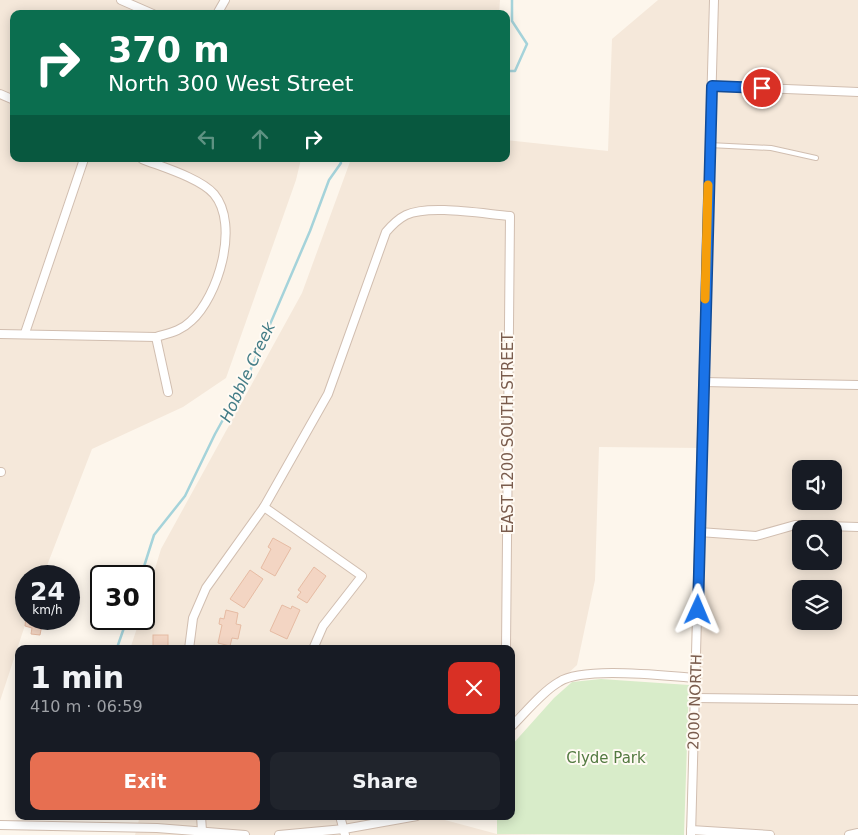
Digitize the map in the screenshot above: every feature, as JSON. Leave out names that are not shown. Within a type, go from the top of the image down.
[{"type":"street","points":[[122,0],[134,10]]},
{"type":"street","name":"2000 NORTH","points":[[691,833],[714,0]]},
{"type":"street","points":[[712,86],[858,92]]},
{"type":"street","points":[[25,333],[83,162]]},
{"type":"street","points":[[0,334],[156,337],[178,331],[192,320],[204,305],[223,260],[226,224],[221,204],[212,192],[199,184],[149,162]]},
{"type":"street","name":"EAST 1200 SOUTH STREET","points":[[264,507],[328,394],[380,244],[394,222],[418,211],[510,216],[506,645]]},
{"type":"street","points":[[156,337],[168,392]]},
{"type":"street","points":[[703,382],[858,385]]},
{"type":"street","points":[[190,645],[193,618],[206,588],[264,507],[362,576],[323,626],[315,645]]},
{"type":"street","points":[[700,532],[756,536],[795,525],[858,527]]},
{"type":"street","points":[[515,723],[557,682],[577,675],[596,673],[696,678]]},
{"type":"street","points":[[695,698],[858,700]]},
{"type":"street","points":[[201,820],[202,831]]},
{"type":"street","points":[[341,820],[345,832]]},
{"type":"street","points":[[279,835],[345,832],[399,820]]},
{"type":"street","points":[[0,825],[157,828],[245,835]]},
{"type":"street","points":[[691,833],[770,835]]},
{"type":"street","points":[[849,835],[858,833]]},
{"type":"lane","points":[[709,145],[771,148],[816,158]]},
{"type":"shaded area","points":[[0,0],[500,0],[499,10],[10,10],[10,162],[300,162],[296,180],[226,378],[183,407],[92,449],[47,565],[15,565],[15,630],[23,630],[18,645],[15,645],[15,655],[0,701]]},
{"type":"shaded area","points":[[658,0],[858,0],[858,835],[686,835],[701,448],[599,447],[595,580],[577,665],[515,723],[515,645],[131,645],[136,630],[155,630],[155,569],[161,549],[302,293],[350,162],[510,162],[510,140],[608,151],[612,39]]},
{"type":"shaded area","points":[[139,820],[445,820],[497,834],[543,835],[135,835]]},
{"type":"green space","name":"Clyde Park","points":[[601,679],[689,685],[684,835],[497,834],[497,820],[515,820],[515,742],[554,698],[572,682]]},
{"type":"building","points":[[273,538],[291,548],[275,576],[261,568],[271,549],[268,547]]},
{"type":"building","points":[[314,567],[326,576],[307,603],[297,597],[301,592],[298,590]]},
{"type":"building","points":[[250,570],[263,579],[244,608],[230,599]]},
{"type":"building","points":[[282,605],[291,609],[292,606],[300,610],[287,639],[270,631]]},
{"type":"building","points":[[226,610],[238,613],[236,624],[241,625],[238,639],[232,638],[230,645],[218,643],[222,625],[219,624],[220,618],[224,619]]},
{"type":"building","points":[[32,630],[41,630],[40,635],[31,634]]},
{"type":"building","points":[[153,635],[168,635],[168,645],[153,645]]},
{"type":"waterway","name":"Hobble Creek","points":[[510,71],[515,71],[527,44],[512,21],[512,0]]},
{"type":"waterway","name":"Hobble Creek","points":[[144,565],[154,535],[185,496],[215,434],[250,371],[310,231],[329,180],[341,162]]},
{"type":"waterway","name":"Hobble Creek","points":[[118,645],[123,630]]},
{"type":"slow traffic","points":[[705,299],[708,185]]},
{"type":"route","points":[[698,610],[712,86],[762,88]]}]
